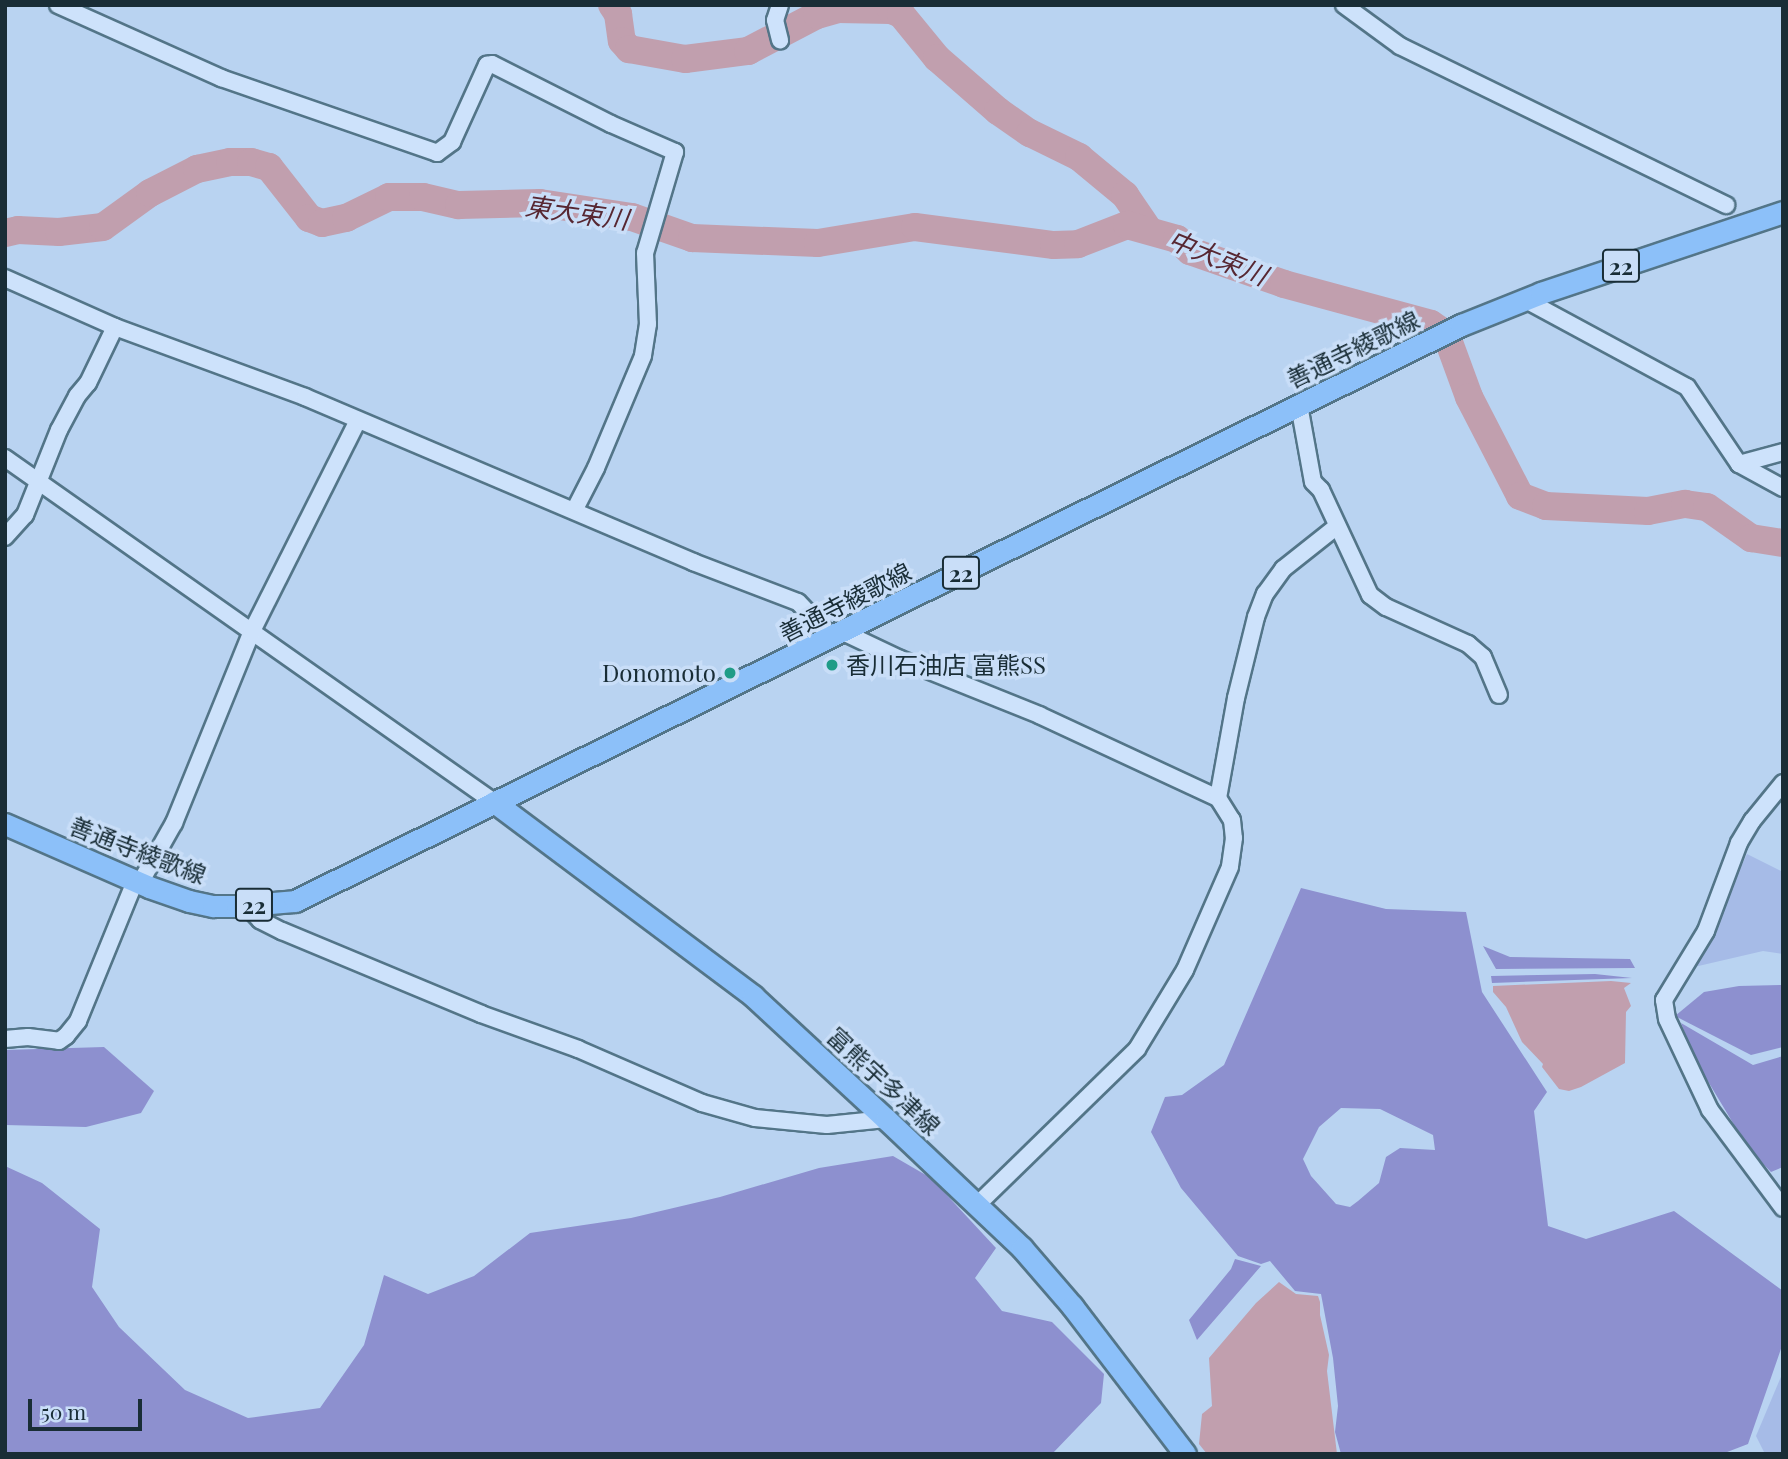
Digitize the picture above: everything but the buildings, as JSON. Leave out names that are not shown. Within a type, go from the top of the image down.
[{"type":"main road","name":"善通寺綾歌線","points":[[5,824],[138,882],[213,906],[295,901],[1461,325],[1524,299],[1783,212]]},
{"type":"main road","name":"富熊宇多津線","points":[[494,802],[753,996],[886,1119],[1022,1248],[1072,1306],[1185,1454]]},
{"type":"street","points":[[58,5],[220,78],[438,153],[452,142],[487,65],[492,64],[611,124],[676,152],[645,253],[648,324],[643,356],[596,468],[574,511]]},
{"type":"street","points":[[778,36],[775,20],[780,5]]},
{"type":"street","points":[[1344,5],[1400,46],[1727,205]]},
{"type":"street","points":[[5,278],[115,327],[305,397],[798,602],[837,635],[1039,715],[1218,798],[1232,820],[1234,838],[1230,867],[1185,970],[1168,1000],[1129,1058],[977,1205]]},
{"type":"street","points":[[1524,299],[1687,387],[1739,464],[1783,488]]},
{"type":"street","points":[[5,537],[25,515],[41,482],[59,430],[77,396],[88,383],[115,327]]},
{"type":"street","points":[[1299,405],[1313,482],[1321,490],[1370,595],[1386,607],[1468,645],[1483,657],[1499,695]]},
{"type":"street","points":[[5,1039],[28,1037],[59,1041],[78,1021],[138,882],[174,823],[251,633],[358,420]]},
{"type":"street","points":[[1739,464],[1783,452]]},
{"type":"street","points":[[5,458],[494,802]]},
{"type":"street","points":[[1218,798],[1236,698],[1256,617],[1265,594],[1283,569],[1336,527]]},
{"type":"street","points":[[1781,788],[1752,821],[1740,843],[1706,931],[1676,976],[1664,1000],[1667,1018],[1710,1110],[1783,1208]]},
{"type":"street","points":[[246,905],[260,920],[282,931],[481,1014],[579,1048],[702,1103],[755,1118],[827,1125],[886,1119]]},
{"type":"shaded area","points":[[1747,854],[1783,872],[1783,954],[1763,951],[1694,967]]},
{"type":"shaded area","points":[[1301,888],[1386,909],[1466,912],[1482,992],[1547,1092],[1534,1111],[1548,1226],[1586,1239],[1674,1211],[1783,1291],[1783,1343],[1748,1444],[1722,1454],[1341,1454],[1335,1432],[1338,1406],[1333,1358],[1321,1294],[1295,1291],[1270,1261],[1261,1264],[1238,1256],[1181,1188],[1151,1132],[1165,1097],[1182,1095],[1224,1065]],"holes":[[[1341,1108],[1380,1109],[1433,1135],[1435,1150],[1400,1148],[1386,1157],[1379,1183],[1350,1207],[1336,1204],[1311,1176],[1303,1159],[1319,1127]]]},
{"type":"shaded area","points":[[1483,946],[1510,957],[1630,959],[1635,968],[1496,969]]},
{"type":"shaded area","points":[[1595,974],[1632,978],[1492,983],[1491,976]]},
{"type":"shaded area","points":[[1611,981],[1631,983],[1624,988],[1631,1006],[1626,1012],[1625,1063],[1581,1087],[1569,1091],[1559,1089],[1542,1067],[1543,1064],[1522,1042],[1506,1007],[1493,992],[1493,986]]},
{"type":"shaded area","points":[[1783,985],[1783,1047],[1751,1055],[1675,1016],[1704,992],[1739,986]]},
{"type":"shaded area","points":[[1681,1023],[1753,1065],[1783,1056],[1783,1167],[1771,1172],[1748,1148],[1697,1063]]},
{"type":"shaded area","points":[[104,1047],[154,1091],[141,1113],[86,1127],[5,1125],[5,1050]]},
{"type":"shaded area","points":[[893,1156],[931,1178],[996,1248],[975,1278],[1002,1311],[1052,1322],[1104,1374],[1101,1403],[1052,1454],[5,1454],[5,1166],[42,1183],[100,1229],[92,1287],[119,1327],[185,1390],[248,1418],[320,1408],[364,1345],[384,1275],[428,1294],[474,1276],[530,1233],[631,1218],[720,1197],[819,1168]]},
{"type":"shaded area","points":[[1235,1259],[1261,1266],[1197,1340],[1189,1320],[1231,1269]]},
{"type":"shaded area","points":[[1279,1282],[1296,1294],[1318,1296],[1329,1355],[1327,1371],[1337,1454],[1207,1454],[1199,1444],[1202,1414],[1212,1406],[1209,1358],[1256,1303]]},
{"type":"shaded area","points":[[1783,1372],[1783,1454],[1765,1454],[1756,1436]]},
{"type":"waterway","name":"中大束川","points":[[612,5],[618,14],[622,41],[629,49],[685,59],[748,51],[817,15],[838,9],[891,10],[901,14],[937,58],[998,111],[1030,133],[1079,157],[1125,195],[1148,229]]},
{"type":"waterway","name":"東大束川","points":[[5,233],[18,230],[59,232],[103,227],[150,193],[197,169],[230,162],[251,162],[269,167],[309,218],[322,223],[346,218],[389,197],[423,197],[459,205],[540,203],[632,217],[692,238],[818,243],[915,227],[1054,245],[1078,244],[1127,225],[1177,239],[1190,251],[1284,284],[1431,324],[1446,334],[1469,397],[1520,496],[1546,506],[1648,511],[1685,504],[1707,507],[1751,538],[1783,543]]},
{"type":"place","name":"香川石油店 富熊SS","points":[[832,665]]},
{"type":"place","name":"Donomoto","points":[[730,673]]}]
